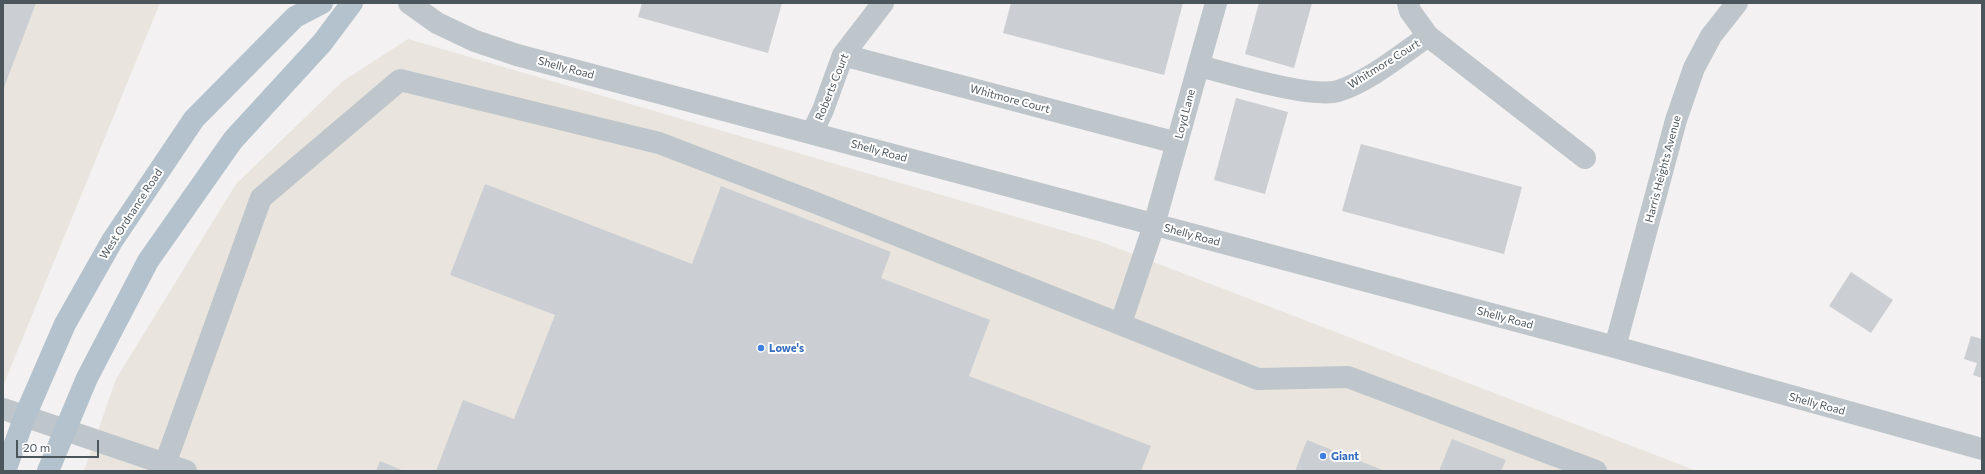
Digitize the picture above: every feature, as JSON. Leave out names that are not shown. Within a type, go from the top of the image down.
[{"type":"main road","name":"West Ordnance Road","points":[[5,471],[25,416],[65,324],[112,241],[194,119],[295,17],[322,3]]},
{"type":"main road","points":[[48,471],[87,378],[148,261],[233,140],[322,43],[352,3]]},
{"type":"street","name":"Shelly Road","points":[[409,3],[437,23],[475,41],[517,56],[812,133],[1154,226],[1614,347],[1982,449]]},
{"type":"street","name":"Roberts Court","points":[[812,133],[823,110],[843,55],[883,3]]},
{"type":"street","name":"Loyd Lane","points":[[1121,323],[1154,226],[1216,3]]},
{"type":"street","name":"Whitmore Court","points":[[1408,3],[1410,11],[1428,36],[1585,158]]},
{"type":"street","name":"Harris Heights Avenue","points":[[1614,347],[1678,112],[1701,55],[1711,36],[1733,4]]},
{"type":"street","name":"Whitmore Court","points":[[1198,66],[1318,93],[1337,92],[1357,84],[1428,36]]},
{"type":"street","name":"Whitmore Court","points":[[843,55],[1177,142]]},
{"type":"street","points":[[165,464],[261,198],[400,80],[658,143],[1121,323],[1258,379],[1348,377],[1596,471]]},
{"type":"street","points":[[3,408],[186,471]]},
{"type":"shaded area","points":[[3,3],[160,3],[3,386]]},
{"type":"shaded area","points":[[408,39],[1099,241],[1697,471],[84,471],[116,379],[236,184],[343,81]]},
{"type":"building","points":[[3,3],[36,3],[3,90]]},
{"type":"building","points":[[642,3],[782,3],[768,53],[638,17]]},
{"type":"building","points":[[1011,3],[1183,3],[1164,75],[1003,33]]},
{"type":"building","points":[[1259,3],[1312,3],[1294,68],[1245,54]]},
{"type":"building","points":[[1236,98],[1288,112],[1265,194],[1214,180]]},
{"type":"building","points":[[1361,144],[1522,187],[1504,254],[1342,211]]},
{"type":"building","name":"Lowe's","points":[[485,184],[692,264],[721,186],[891,252],[881,278],[990,320],[969,376],[1151,446],[1141,471],[436,471],[463,400],[514,419],[555,315],[450,275]]},
{"type":"building","points":[[1851,272],[1893,300],[1871,333],[1829,306]]},
{"type":"building","points":[[1971,336],[1982,339],[1982,378],[1973,375],[1977,363],[1964,359]]},
{"type":"building","points":[[1452,439],[1506,460],[1501,471],[1439,471]]},
{"type":"building","name":"Giant","points":[[1307,440],[1385,471],[1295,471]]},
{"type":"building","points":[[380,461],[404,471],[376,471]]},
{"type":"place","name":"Lowe's","points":[[761,348]]},
{"type":"place","name":"Giant","points":[[1323,456]]}]
